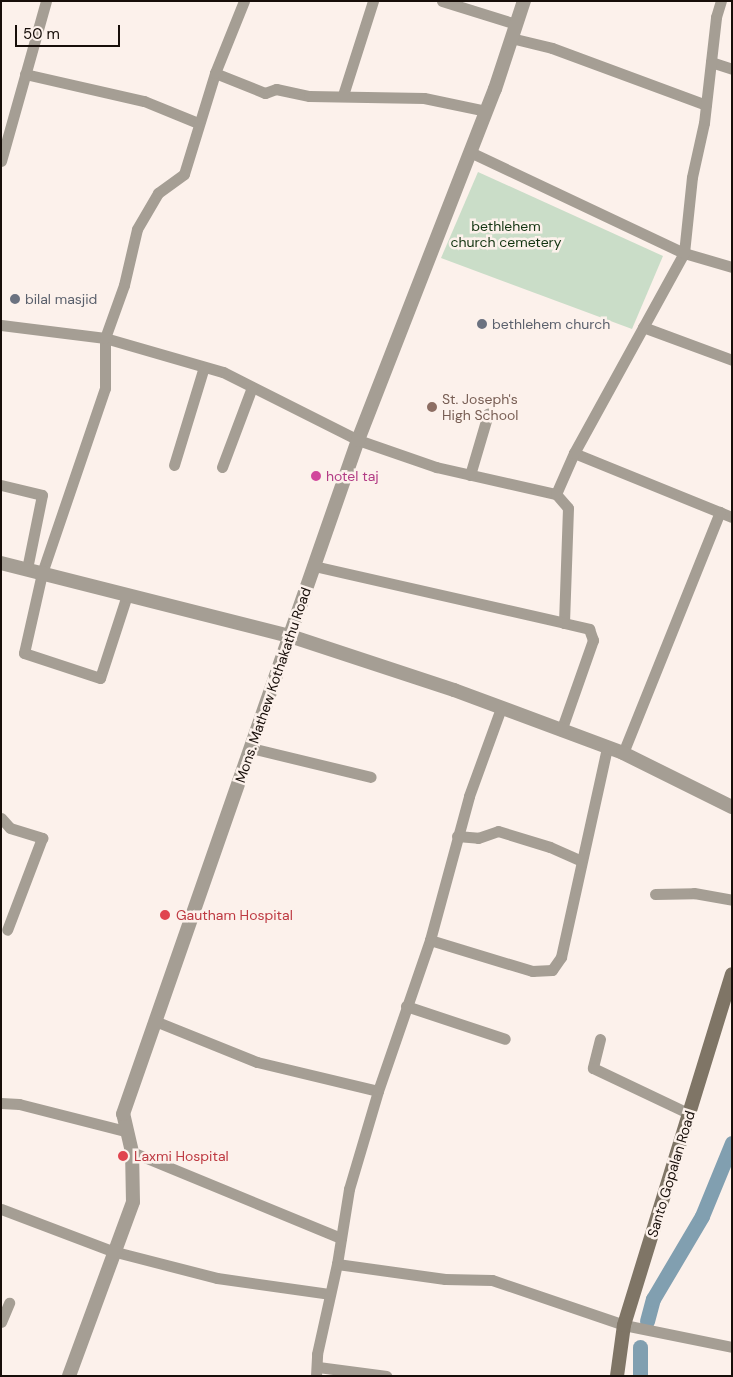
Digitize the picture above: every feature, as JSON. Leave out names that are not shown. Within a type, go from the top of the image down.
[{"type":"main road","name":"Santo Gopalan Road","points":[[617,1376],[624,1325],[732,974]]},
{"type":"street","points":[[1,161],[46,1]]},
{"type":"street","points":[[127,595],[100,678],[24,653],[42,573],[105,388],[105,338],[124,285],[138,229],[158,193],[184,174],[198,123],[215,73],[244,1]]},
{"type":"street","points":[[343,95],[373,1]]},
{"type":"street","points":[[442,1],[516,24]]},
{"type":"street","name":"Mons. Mathew Kothakathu Road","points":[[69,1376],[112,1251],[133,1202],[132,1152],[125,1131],[123,1114],[358,440],[486,111],[524,1]]},
{"type":"street","points":[[556,494],[574,453],[684,253],[692,176],[706,105],[716,17],[721,1]]},
{"type":"street","points":[[511,38],[552,48],[706,105]]},
{"type":"street","points":[[711,62],[732,69]]},
{"type":"street","points":[[215,73],[265,93],[276,89],[309,96],[343,95],[424,98],[486,111]]},
{"type":"street","points":[[25,74],[144,101],[198,123]]},
{"type":"street","points":[[470,152],[684,253],[732,267]]},
{"type":"street","points":[[1,325],[105,338],[204,367],[252,387],[358,440],[436,467],[556,494],[568,508],[564,623]]},
{"type":"street","points":[[643,327],[732,360]]},
{"type":"street","points":[[174,465],[204,367]]},
{"type":"street","points":[[222,467],[252,387]]},
{"type":"street","points":[[470,475],[488,414]]},
{"type":"street","points":[[574,453],[732,517]]},
{"type":"street","points":[[1,485],[42,494],[27,569]]},
{"type":"street","points":[[623,753],[720,512]]},
{"type":"street","points":[[1,563],[290,636],[501,708],[623,753],[732,807]]},
{"type":"street","points":[[314,566],[589,629],[593,640],[562,731]]},
{"type":"street","points":[[386,1376],[317,1371],[317,1354],[328,1294],[337,1264],[349,1189],[378,1091],[430,940],[456,836],[501,708]]},
{"type":"street","points":[[430,940],[532,971],[552,970],[561,957],[607,747]]},
{"type":"street","points":[[251,748],[371,778]]},
{"type":"street","points":[[1,818],[10,828],[42,838],[7,930]]},
{"type":"street","points":[[456,836],[478,838],[498,831],[550,847],[581,861]]},
{"type":"street","points":[[655,894],[694,894],[732,900]]},
{"type":"street","points":[[406,1006],[505,1039]]},
{"type":"street","points":[[156,1021],[257,1062],[378,1091]]},
{"type":"street","points":[[600,1039],[593,1068],[690,1114]]},
{"type":"street","points":[[1,1103],[19,1104],[125,1131]]},
{"type":"street","points":[[132,1152],[341,1238]]},
{"type":"street","points":[[1,1209],[112,1251],[217,1278],[328,1294]]},
{"type":"street","points":[[337,1264],[446,1279],[492,1280],[624,1325],[732,1347]]},
{"type":"street","points":[[1,1322],[9,1303]]},
{"type":"green space","name":"bethlehem church cemetery","points":[[478,172],[663,256],[632,329],[441,258]]},
{"type":"waterway","points":[[647,1321],[653,1299],[702,1216],[732,1143]]},
{"type":"waterway","points":[[640,1347],[640,1376]]},
{"type":"place","name":"bilal masjid","points":[[15,299]]},
{"type":"place","name":"bethlehem church","points":[[482,324]]},
{"type":"place","name":"St. Joseph's High School","points":[[432,407]]},
{"type":"place","name":"hotel taj","points":[[316,476]]},
{"type":"place","name":"Gautham Hospital","points":[[165,915]]},
{"type":"place","name":"Laxmi Hospital","points":[[123,1156]]}]
